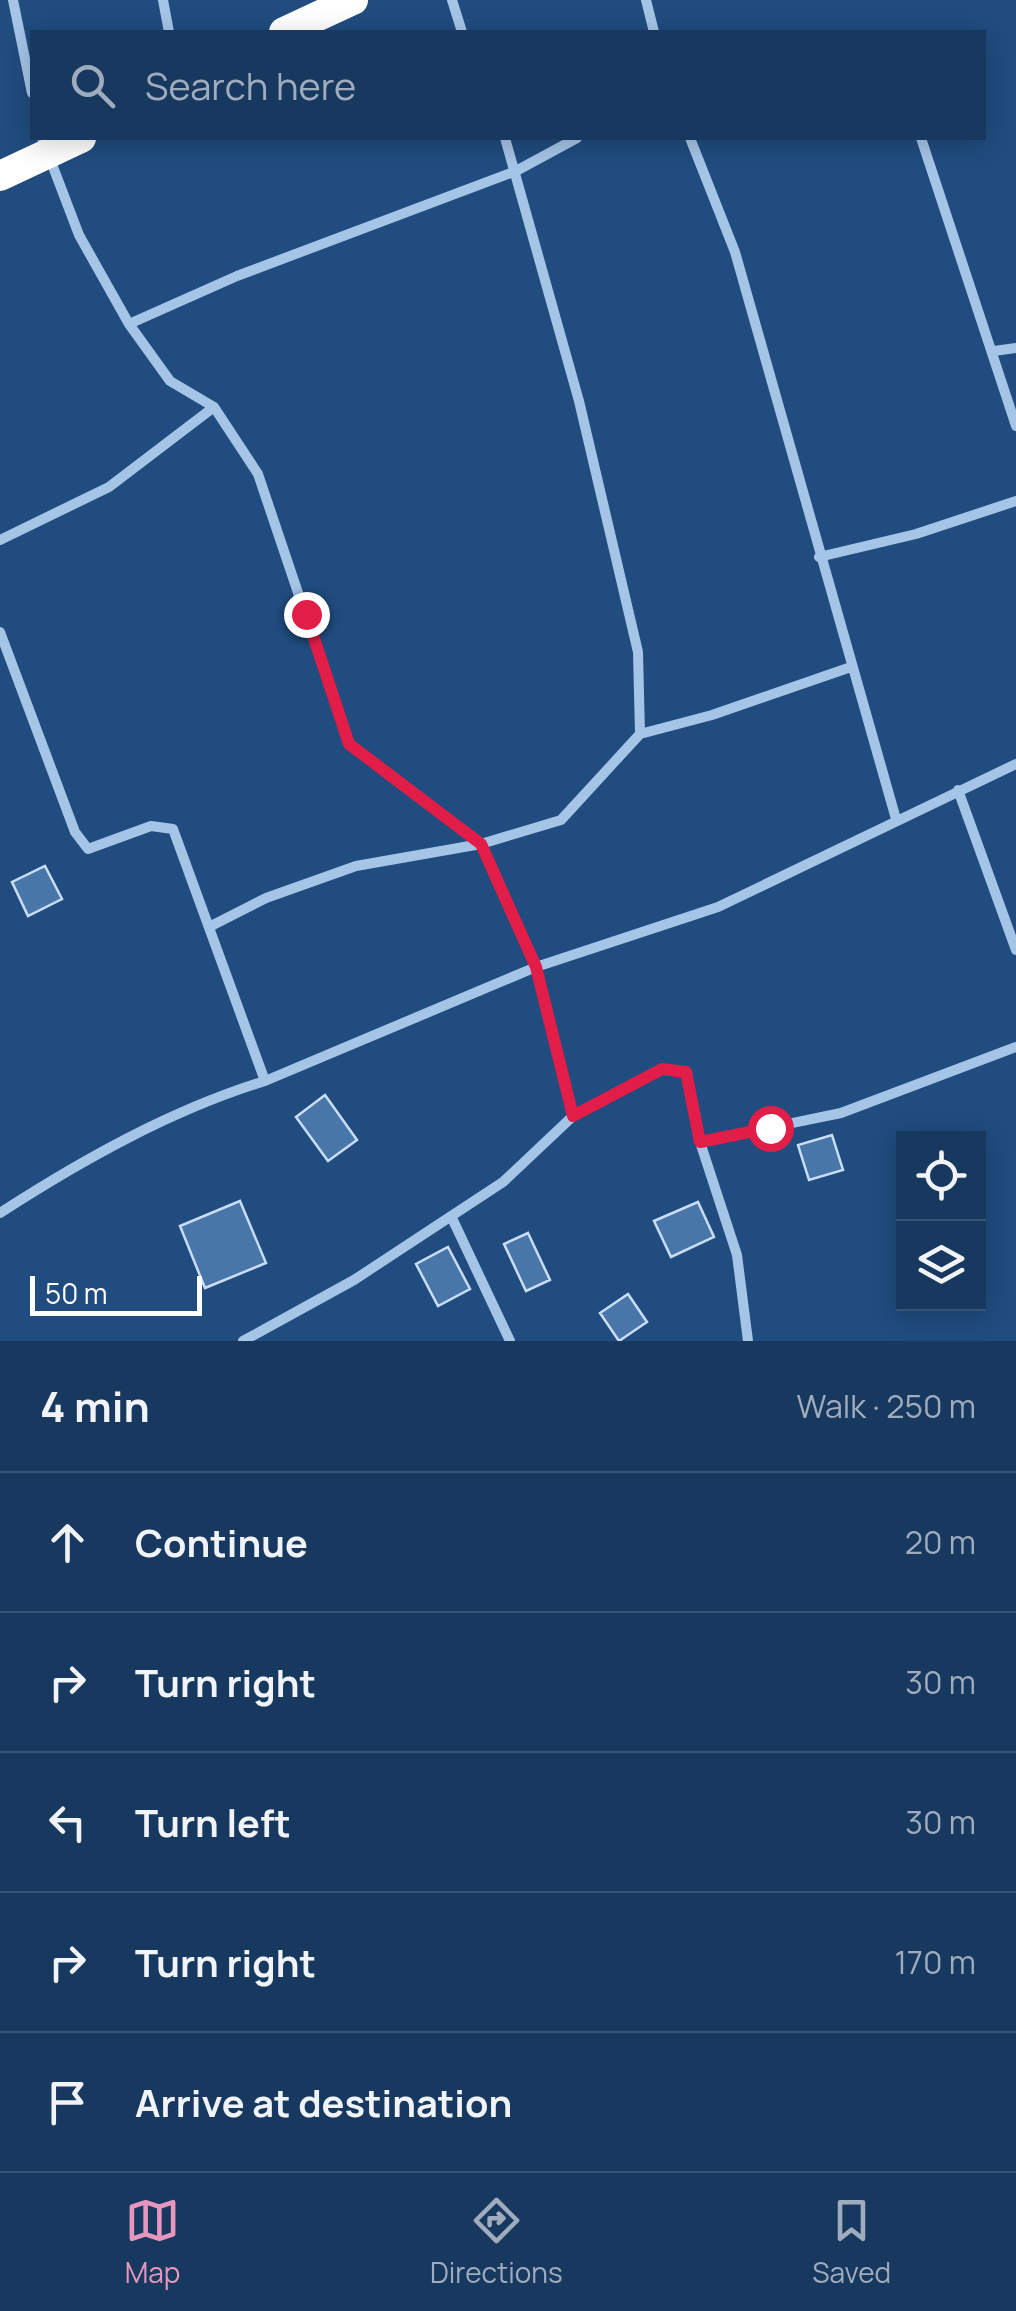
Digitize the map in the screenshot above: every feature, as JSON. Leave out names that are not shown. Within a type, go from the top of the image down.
[{"type":"highway","points":[[288,30],[353,0]]},
{"type":"highway","points":[[0,176],[44,146],[72,140]]},
{"type":"street","points":[[13,0],[30,84]]},
{"type":"street","points":[[163,0],[170,30]]},
{"type":"street","points":[[452,0],[461,30]]},
{"type":"street","points":[[646,0],[654,30]]},
{"type":"street","points":[[507,140],[579,401],[638,652],[640,734]]},
{"type":"street","points":[[129,324],[254,270],[516,171],[573,140]]},
{"type":"street","points":[[691,140],[735,252],[896,819]]},
{"type":"street","points":[[922,140],[1016,426]]},
{"type":"street","points":[[44,146],[79,235],[129,324],[170,381],[214,408],[258,474],[349,744],[481,844],[536,967],[573,1116]]},
{"type":"street","points":[[994,350],[1016,348]]},
{"type":"street","points":[[0,540],[108,487],[214,408]]},
{"type":"street","points":[[819,557],[916,534],[1016,501]]},
{"type":"street","points":[[0,632],[75,832],[88,849],[151,826],[173,829],[265,1082]]},
{"type":"street","points":[[209,927],[266,898],[356,866],[481,844],[561,820],[640,734],[712,715],[851,667]]},
{"type":"street","points":[[0,1213],[63,1172],[221,1095],[265,1082],[536,967],[718,907],[1016,764]]},
{"type":"street","points":[[958,790],[1016,950]]},
{"type":"street","points":[[700,1142],[841,1113],[1016,1048]]},
{"type":"street","points":[[243,1341],[354,1280],[504,1182],[573,1116],[662,1069],[686,1072],[700,1142],[736,1255],[748,1341]]},
{"type":"street","points":[[452,1216],[510,1341]]},
{"type":"building","points":[[45,866],[62,899],[28,916],[12,882]]},
{"type":"building","points":[[325,1095],[357,1140],[328,1161],[296,1117]]},
{"type":"building","points":[[832,1135],[843,1170],[809,1180],[798,1145]]},
{"type":"building","points":[[240,1201],[266,1263],[205,1288],[180,1226]]},
{"type":"building","points":[[698,1202],[714,1237],[671,1257],[654,1221]]},
{"type":"building","points":[[528,1233],[550,1280],[526,1291],[504,1244]]},
{"type":"building","points":[[448,1247],[470,1289],[438,1306],[416,1264]]},
{"type":"building","points":[[628,1294],[647,1322],[619,1341],[600,1313]]},
{"type":"route","points":[[306,614],[349,744],[481,844],[536,967],[573,1116],[662,1069],[686,1072],[700,1142],[770,1128]]}]
